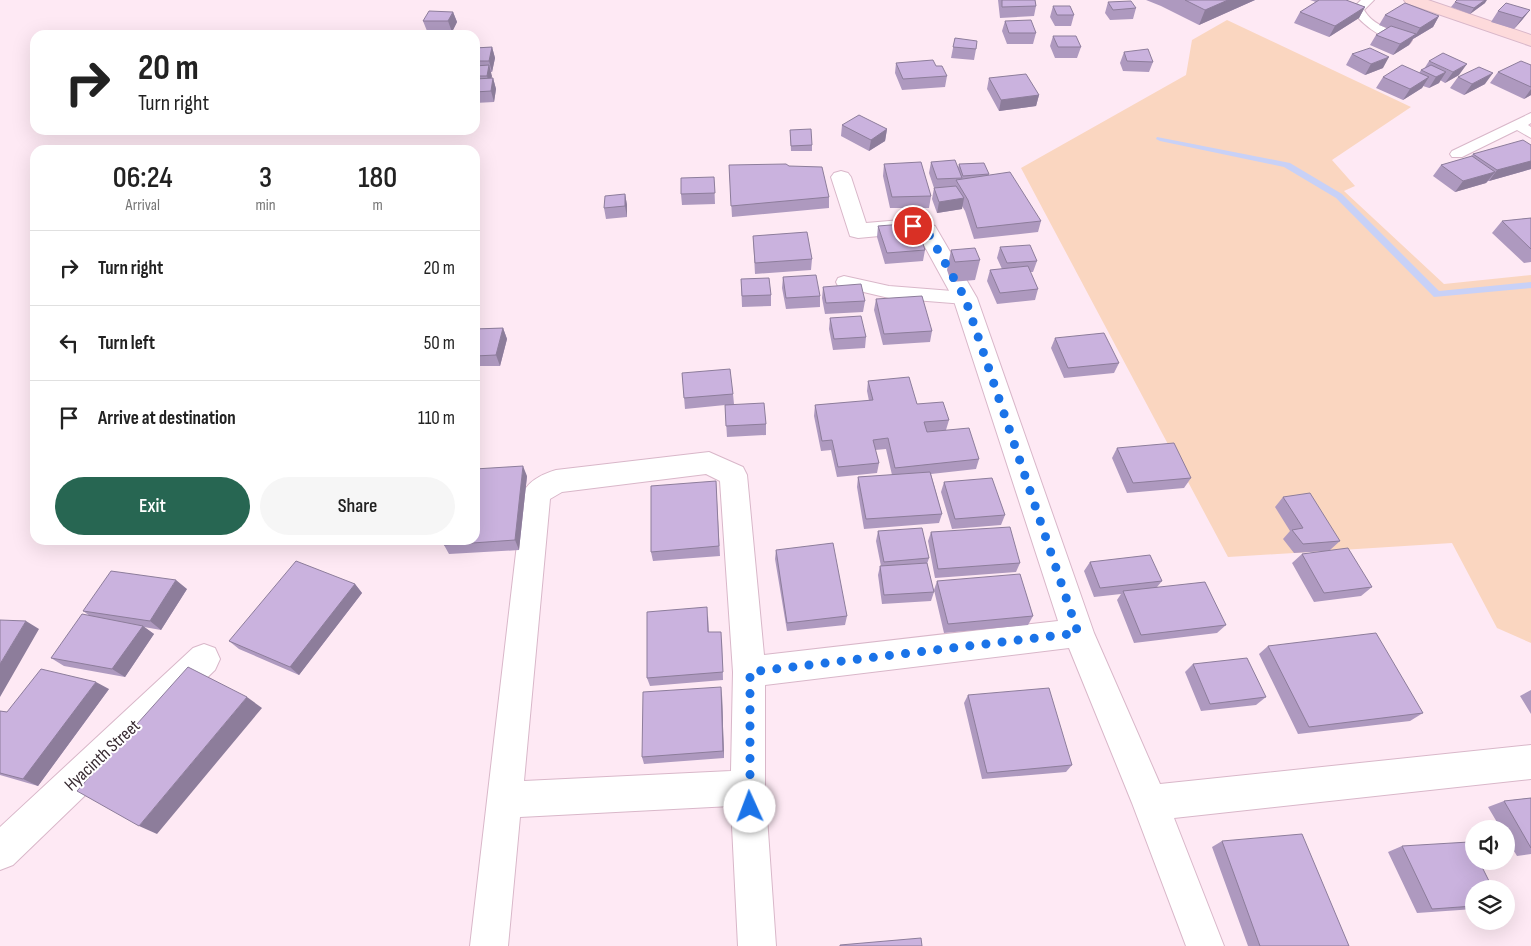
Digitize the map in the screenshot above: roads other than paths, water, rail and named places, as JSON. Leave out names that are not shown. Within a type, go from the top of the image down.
[{"type":"street","points":[[1412,0],[1531,42]]},
{"type":"street","points":[[841,177],[858,231],[913,226],[927,231],[965,298],[1078,633],[1150,803],[1205,946]]},
{"type":"street","points":[[489,946],[536,493],[556,481],[709,463],[733,475],[750,672],[748,788],[757,946]]},
{"type":"street","points":[[750,672],[1078,633]]},
{"type":"street","name":"Hyacinth Street","points":[[7,837],[204,659]]},
{"type":"street","points":[[1150,803],[1531,762]]},
{"type":"street","points":[[505,800],[748,788]]},
{"type":"lane","points":[[1368,0],[1358,9],[1360,15],[1381,30],[1406,40]]},
{"type":"lane","points":[[1457,154],[1531,117]]},
{"type":"lane","points":[[1518,124],[1531,134]]},
{"type":"lane","points":[[844,282],[877,291],[965,298]]},
{"type":"waterway","points":[[1160,139],[1287,165],[1339,196],[1437,295],[1531,285]]}]
